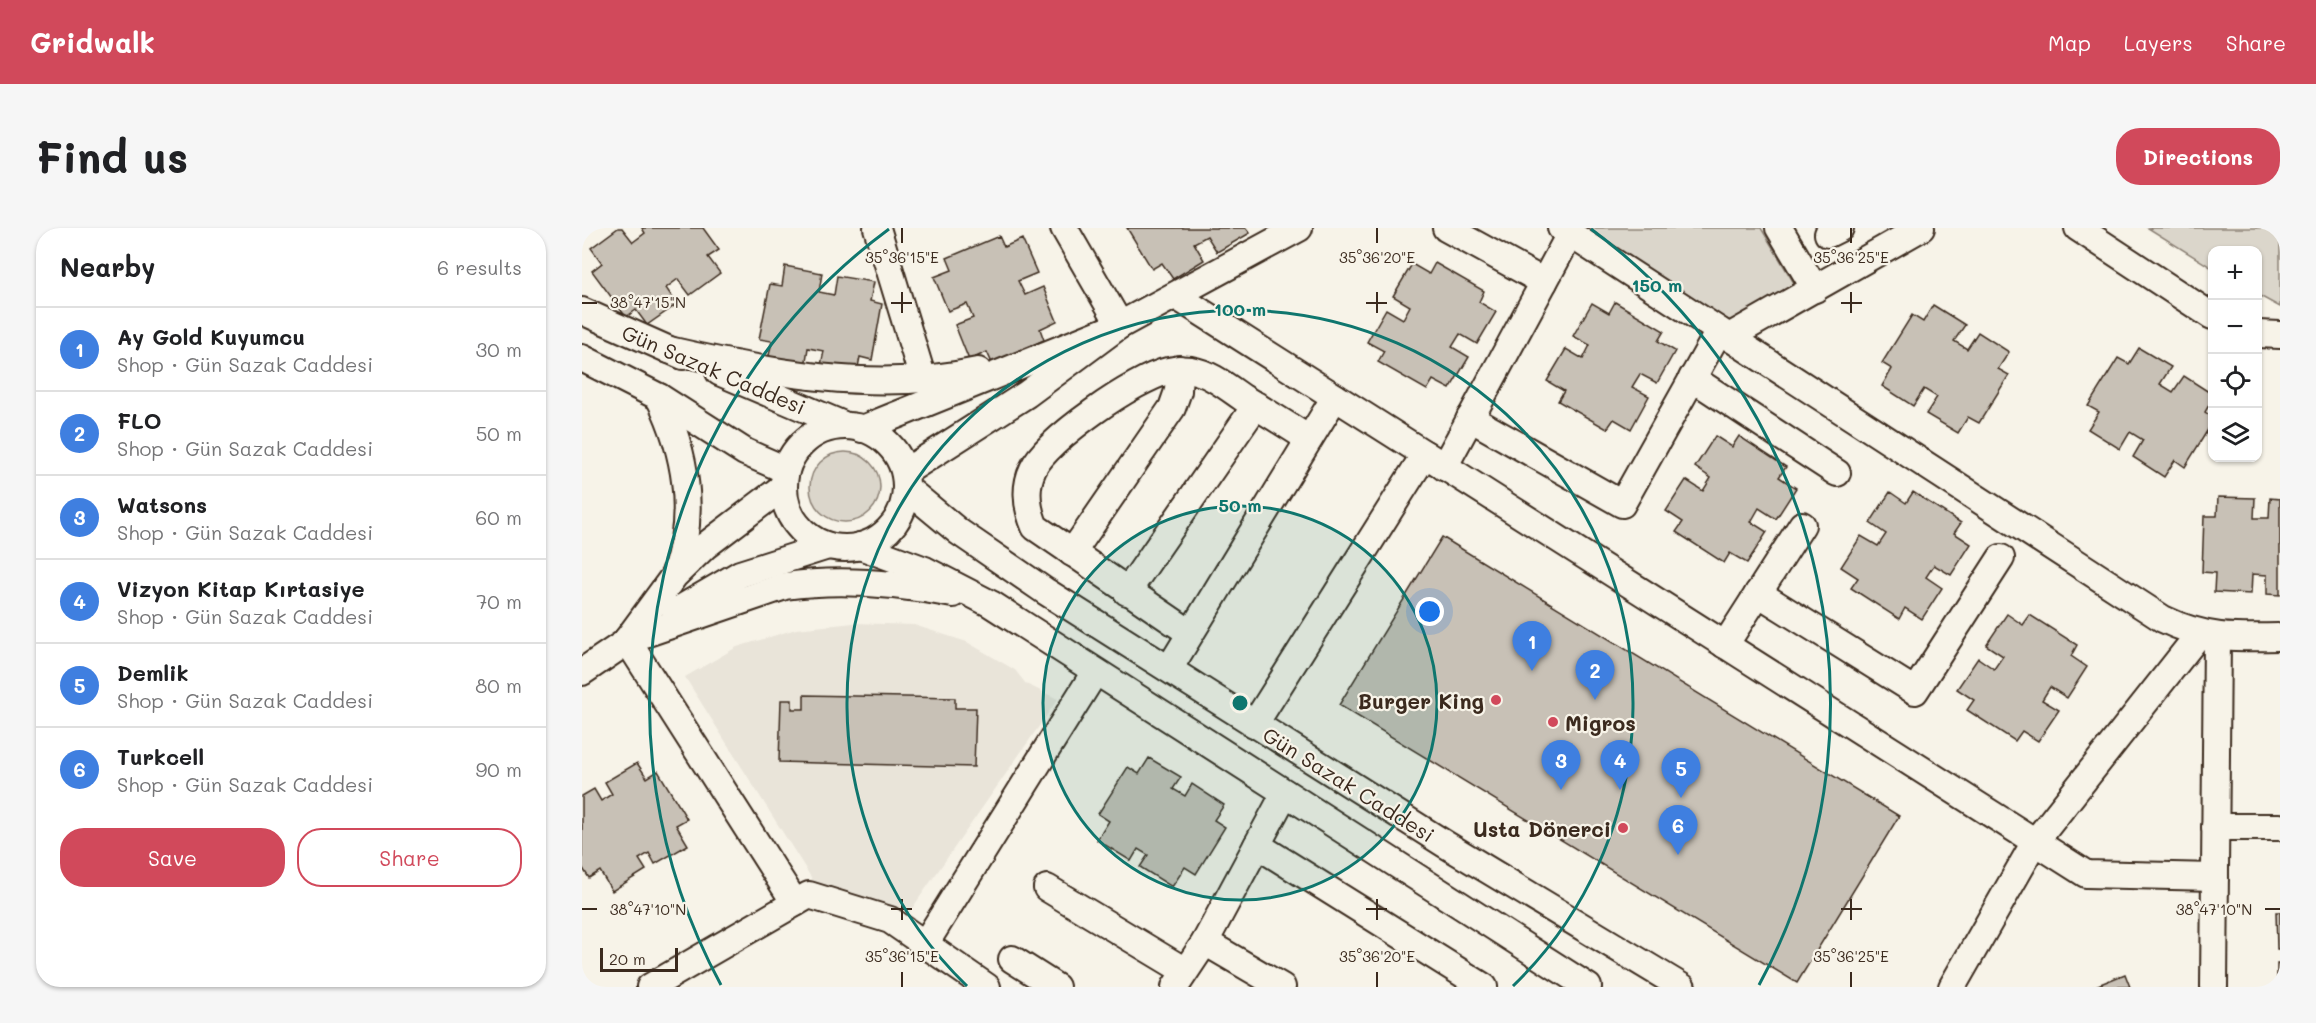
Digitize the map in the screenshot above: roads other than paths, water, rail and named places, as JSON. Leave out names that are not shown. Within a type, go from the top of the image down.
[{"type":"street","points":[[877,228],[923,379]]},
{"type":"street","points":[[1064,228],[1120,325]]},
{"type":"street","points":[[854,427],[876,435],[899,457],[905,480],[904,504],[898,519],[875,541],[844,549],[813,540],[801,530],[785,502],[785,478],[792,456],[802,443],[830,428],[854,427],[1120,325],[1299,228]]},
{"type":"street","points":[[1446,228],[1545,282]]},
{"type":"street","points":[[1779,228],[1815,289]]},
{"type":"street","points":[[1470,418],[1622,504],[1692,378],[1724,334],[1815,289],[1921,228]]},
{"type":"street","points":[[2078,228],[2208,313]]},
{"type":"street","points":[[1254,725],[1434,460],[1470,418],[1545,282],[1566,231],[2163,619],[2208,635],[2280,637]]},
{"type":"street","points":[[1176,296],[2086,874],[2215,878]]},
{"type":"street","name":"Gün Sazak Caddesi","points":[[582,311],[854,427]]},
{"type":"street","points":[[905,480],[1120,325]]},
{"type":"street","points":[[2262,334],[2280,335]]},
{"type":"street","points":[[669,350],[716,361],[812,375],[878,380],[923,379],[969,374],[1057,351]]},
{"type":"street","name":"Gün Sazak Caddesi","points":[[584,366],[658,397],[785,478]]},
{"type":"street","points":[[1190,633],[1035,527],[1027,505],[1027,495],[1032,470],[1039,458],[1101,407],[1156,375],[1179,369],[1206,374],[1309,439]]},
{"type":"street","points":[[1072,553],[1172,408],[1178,392],[1179,369]]},
{"type":"street","points":[[1692,378],[1837,473]]},
{"type":"street","points":[[658,397],[675,433],[684,474],[685,538],[674,576]]},
{"type":"street","points":[[1169,669],[1335,397]]},
{"type":"street","points":[[1128,592],[1256,405]]},
{"type":"street","points":[[627,640],[674,576],[705,546],[785,478]]},
{"type":"street","name":"Gün Sazak Caddesi","points":[[905,480],[995,558],[1254,725],[1682,987]]},
{"type":"street","points":[[1725,645],[1802,525]]},
{"type":"street","points":[[582,672],[627,640],[740,574],[828,546]]},
{"type":"street","name":"Gün Sazak Caddesi","points":[[860,546],[925,570],[992,604],[1588,987]]},
{"type":"street","points":[[1758,593],[1915,691],[2001,558]]},
{"type":"street","points":[[627,640],[785,586],[811,582],[846,581],[896,584],[956,594],[992,604]]},
{"type":"street","points":[[2208,635],[2216,827],[2214,987]]},
{"type":"street","points":[[1952,987],[2035,842],[2208,635]]},
{"type":"street","points":[[627,640],[795,903]]},
{"type":"street","points":[[925,944],[1095,672]]},
{"type":"street","points":[[1047,888],[1180,979],[1205,942],[1285,793]]},
{"type":"street","points":[[2216,827],[2280,827]]},
{"type":"street","points":[[1257,845],[1484,987]]},
{"type":"street","points":[[650,987],[677,980],[809,895],[890,920],[987,987]]},
{"type":"street","points":[[1205,942],[1282,987]]},
{"type":"street","points":[[1012,959],[1056,987]]},
{"type":"place","name":"Ay Gold Kuyumcu","points":[[1532,671]]},
{"type":"place","name":"Burger King","points":[[1496,700]]},
{"type":"place","name":"FLO","points":[[1595,700]]},
{"type":"place","name":"Migros","points":[[1553,722]]},
{"type":"place","name":"Watsons","points":[[1561,790]]},
{"type":"place","name":"Vizyon Kitap Kırtasiye","points":[[1620,790]]},
{"type":"place","name":"Demlik","points":[[1681,798]]},
{"type":"place","name":"Usta Dönerci","points":[[1623,828]]},
{"type":"place","name":"Turkcell","points":[[1678,855]]}]
